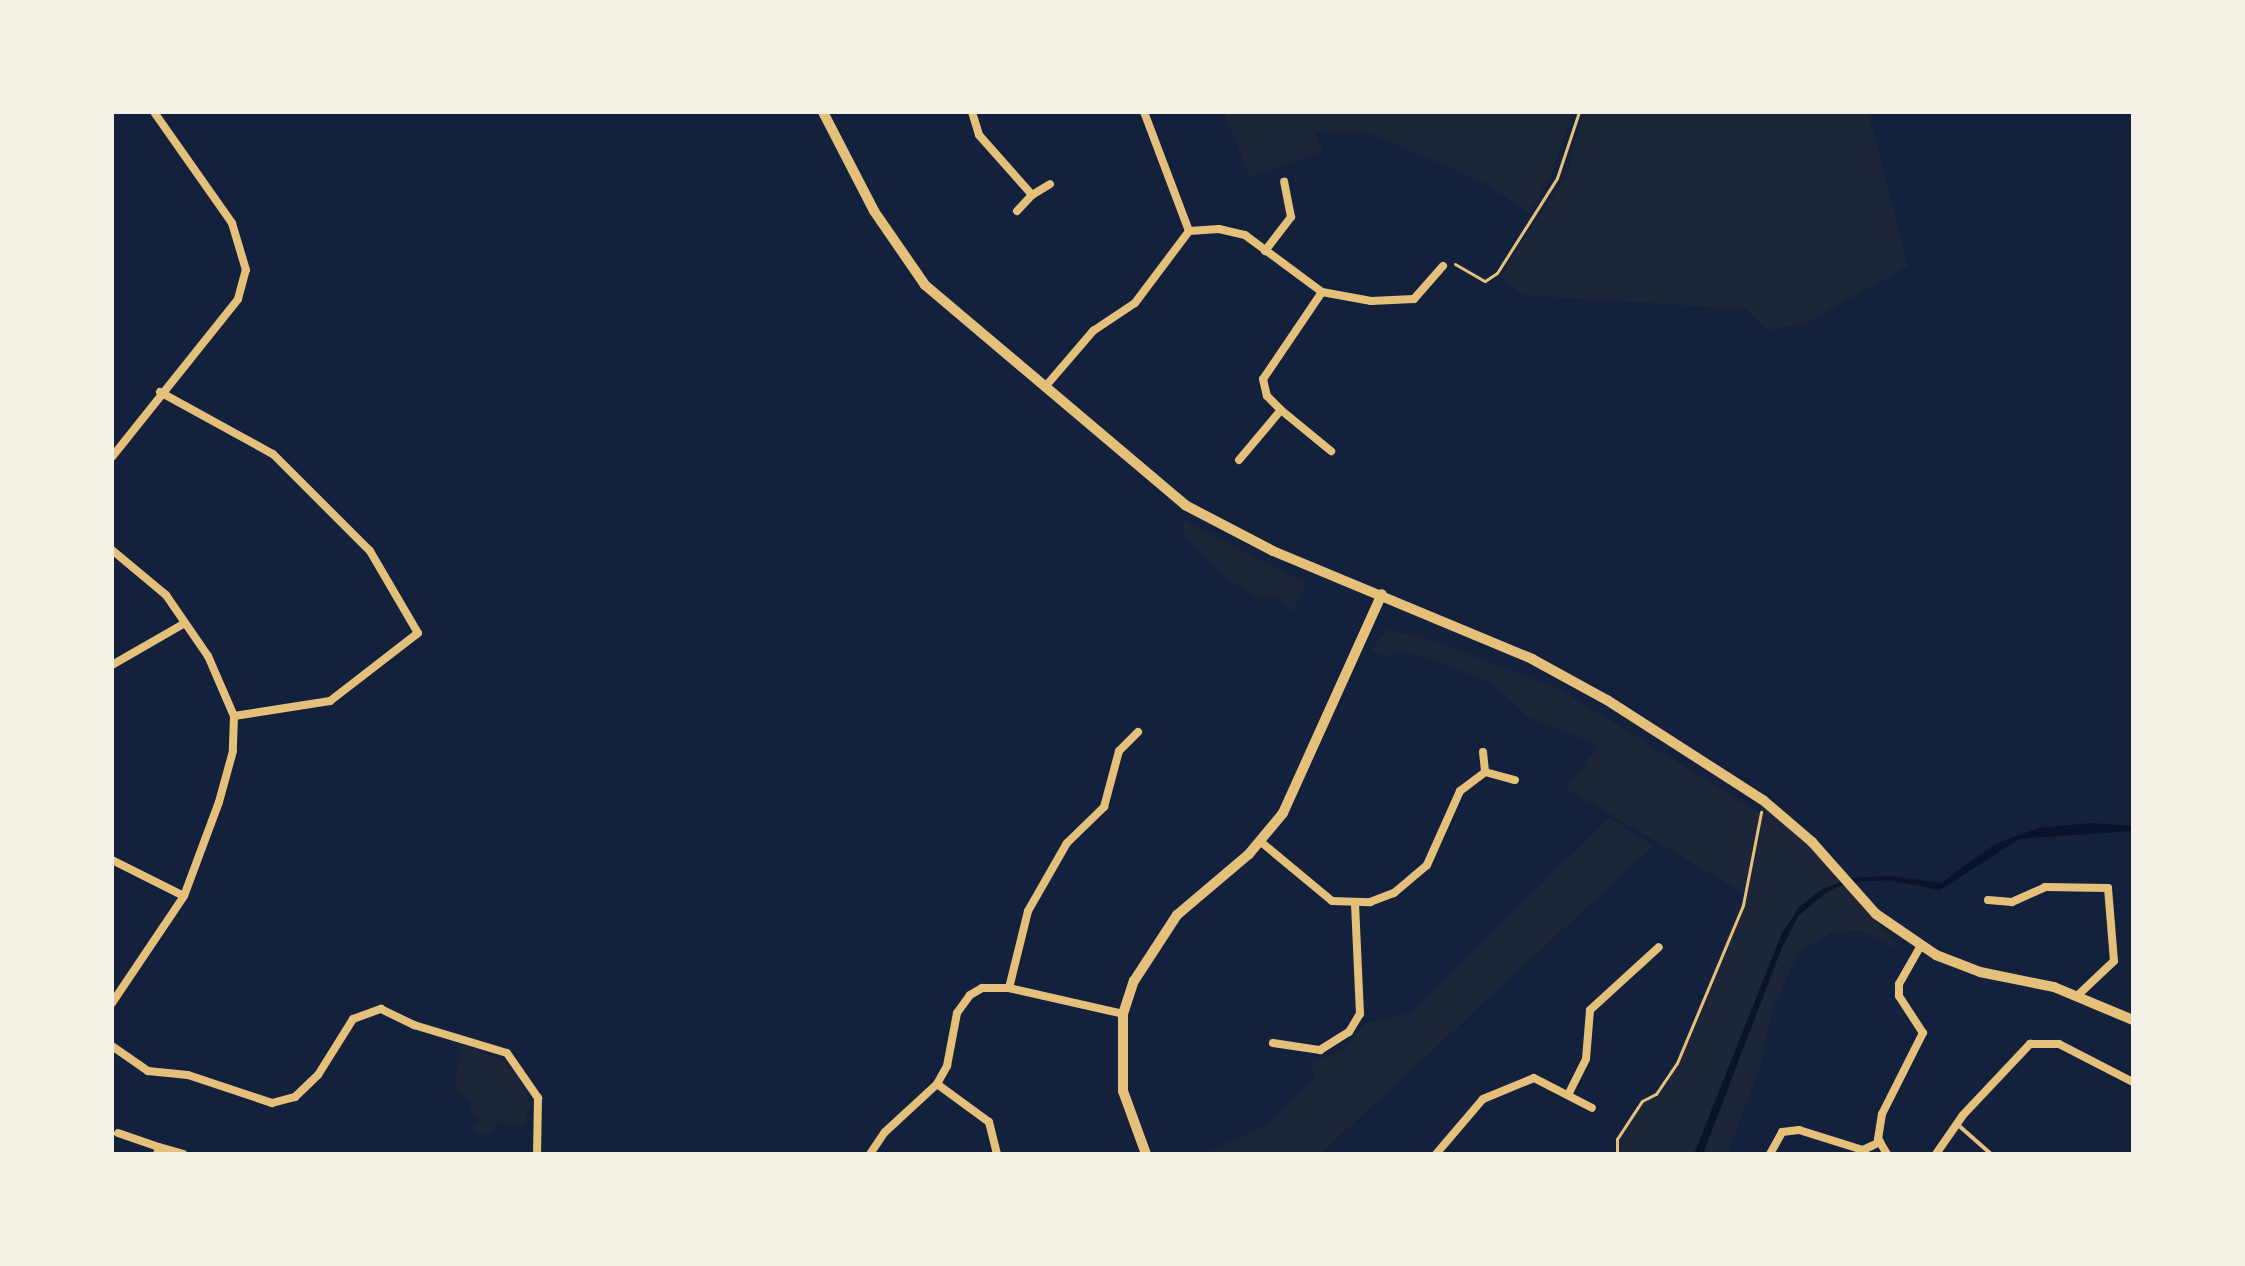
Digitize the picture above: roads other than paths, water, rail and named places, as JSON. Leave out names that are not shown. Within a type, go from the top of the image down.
[{"type":"street","points":[[112,457],[160,392],[238,299],[246,270],[232,223],[154,112]]},
{"type":"street","points":[[823,112],[874,211],[910,268],[1045,387],[1205,519],[1532,659],[1607,700],[1763,800],[1812,842],[1876,914],[1920,947],[1980,972],[2078,995],[2133,1020]]},
{"type":"street","points":[[972,112],[979,135],[1032,195]]},
{"type":"street","points":[[1144,112],[1189,231]]},
{"type":"street","points":[[1265,251],[1291,217],[1284,182]]},
{"type":"street","points":[[1017,211],[1032,195],[1050,184]]},
{"type":"street","points":[[1045,387],[1093,331],[1135,303],[1189,231],[1219,229],[1245,235],[1322,292],[1371,301],[1414,299],[1443,266]]},
{"type":"street","points":[[1322,292],[1263,379],[1267,396],[1331,451]]},
{"type":"street","points":[[160,392],[273,454],[370,551],[418,633],[330,701],[234,716]]},
{"type":"street","points":[[1239,460],[1281,410]]},
{"type":"street","points":[[112,550],[166,595],[224,684],[234,716],[233,751],[219,802],[184,896],[112,1003]]},
{"type":"street","points":[[1146,1154],[1123,1091],[1123,1014],[1134,981],[1170,924],[1261,842],[1294,793],[1382,594]]},
{"type":"street","points":[[112,665],[185,623]]},
{"type":"street","points":[[1009,988],[1028,911],[1067,843],[1104,807],[1119,751],[1138,732]]},
{"type":"street","points":[[1483,752],[1485,772]]},
{"type":"street","points":[[1261,842],[1321,894],[1355,905],[1394,893],[1427,865],[1460,791],[1485,772]]},
{"type":"street","points":[[1485,772],[1515,780]]},
{"type":"street","points":[[112,860],[184,896]]},
{"type":"street","points":[[1988,900],[2012,902],[2045,887],[2108,888],[2114,961],[2078,995]]},
{"type":"street","points":[[1273,1043],[1320,1050],[1349,1032],[1360,1014],[1355,905]]},
{"type":"street","points":[[1568,1095],[1586,1059],[1590,1010],[1659,947]]},
{"type":"street","points":[[1887,1154],[1880,1142],[1882,1114],[1923,1033],[1899,996],[1899,984],[1920,947]]},
{"type":"street","points":[[870,1154],[885,1132],[937,1084],[947,1066],[961,1004],[982,988],[1009,988],[1123,1014]]},
{"type":"street","points":[[112,1046],[148,1071],[188,1075],[272,1103],[295,1097],[318,1075],[353,1019],[381,1009],[414,1025],[507,1053],[538,1098],[537,1154]]},
{"type":"street","points":[[1936,1154],[1957,1124],[2030,1044],[2059,1044],[2133,1082]]},
{"type":"street","points":[[1436,1154],[1483,1099],[1534,1078],[1592,1108]]},
{"type":"street","points":[[937,1084],[989,1122],[997,1154]]},
{"type":"street","points":[[1770,1154],[1782,1132],[1799,1130],[1863,1150],[1880,1142]]},
{"type":"street","points":[[118,1133],[158,1150],[183,1154]]},
{"type":"lane","points":[[1957,1124],[1991,1154]]},
{"type":"waterway","points":[[1850,880],[1892,878]]},
{"type":"waterway","points":[[1823,891],[1843,883]]}]
